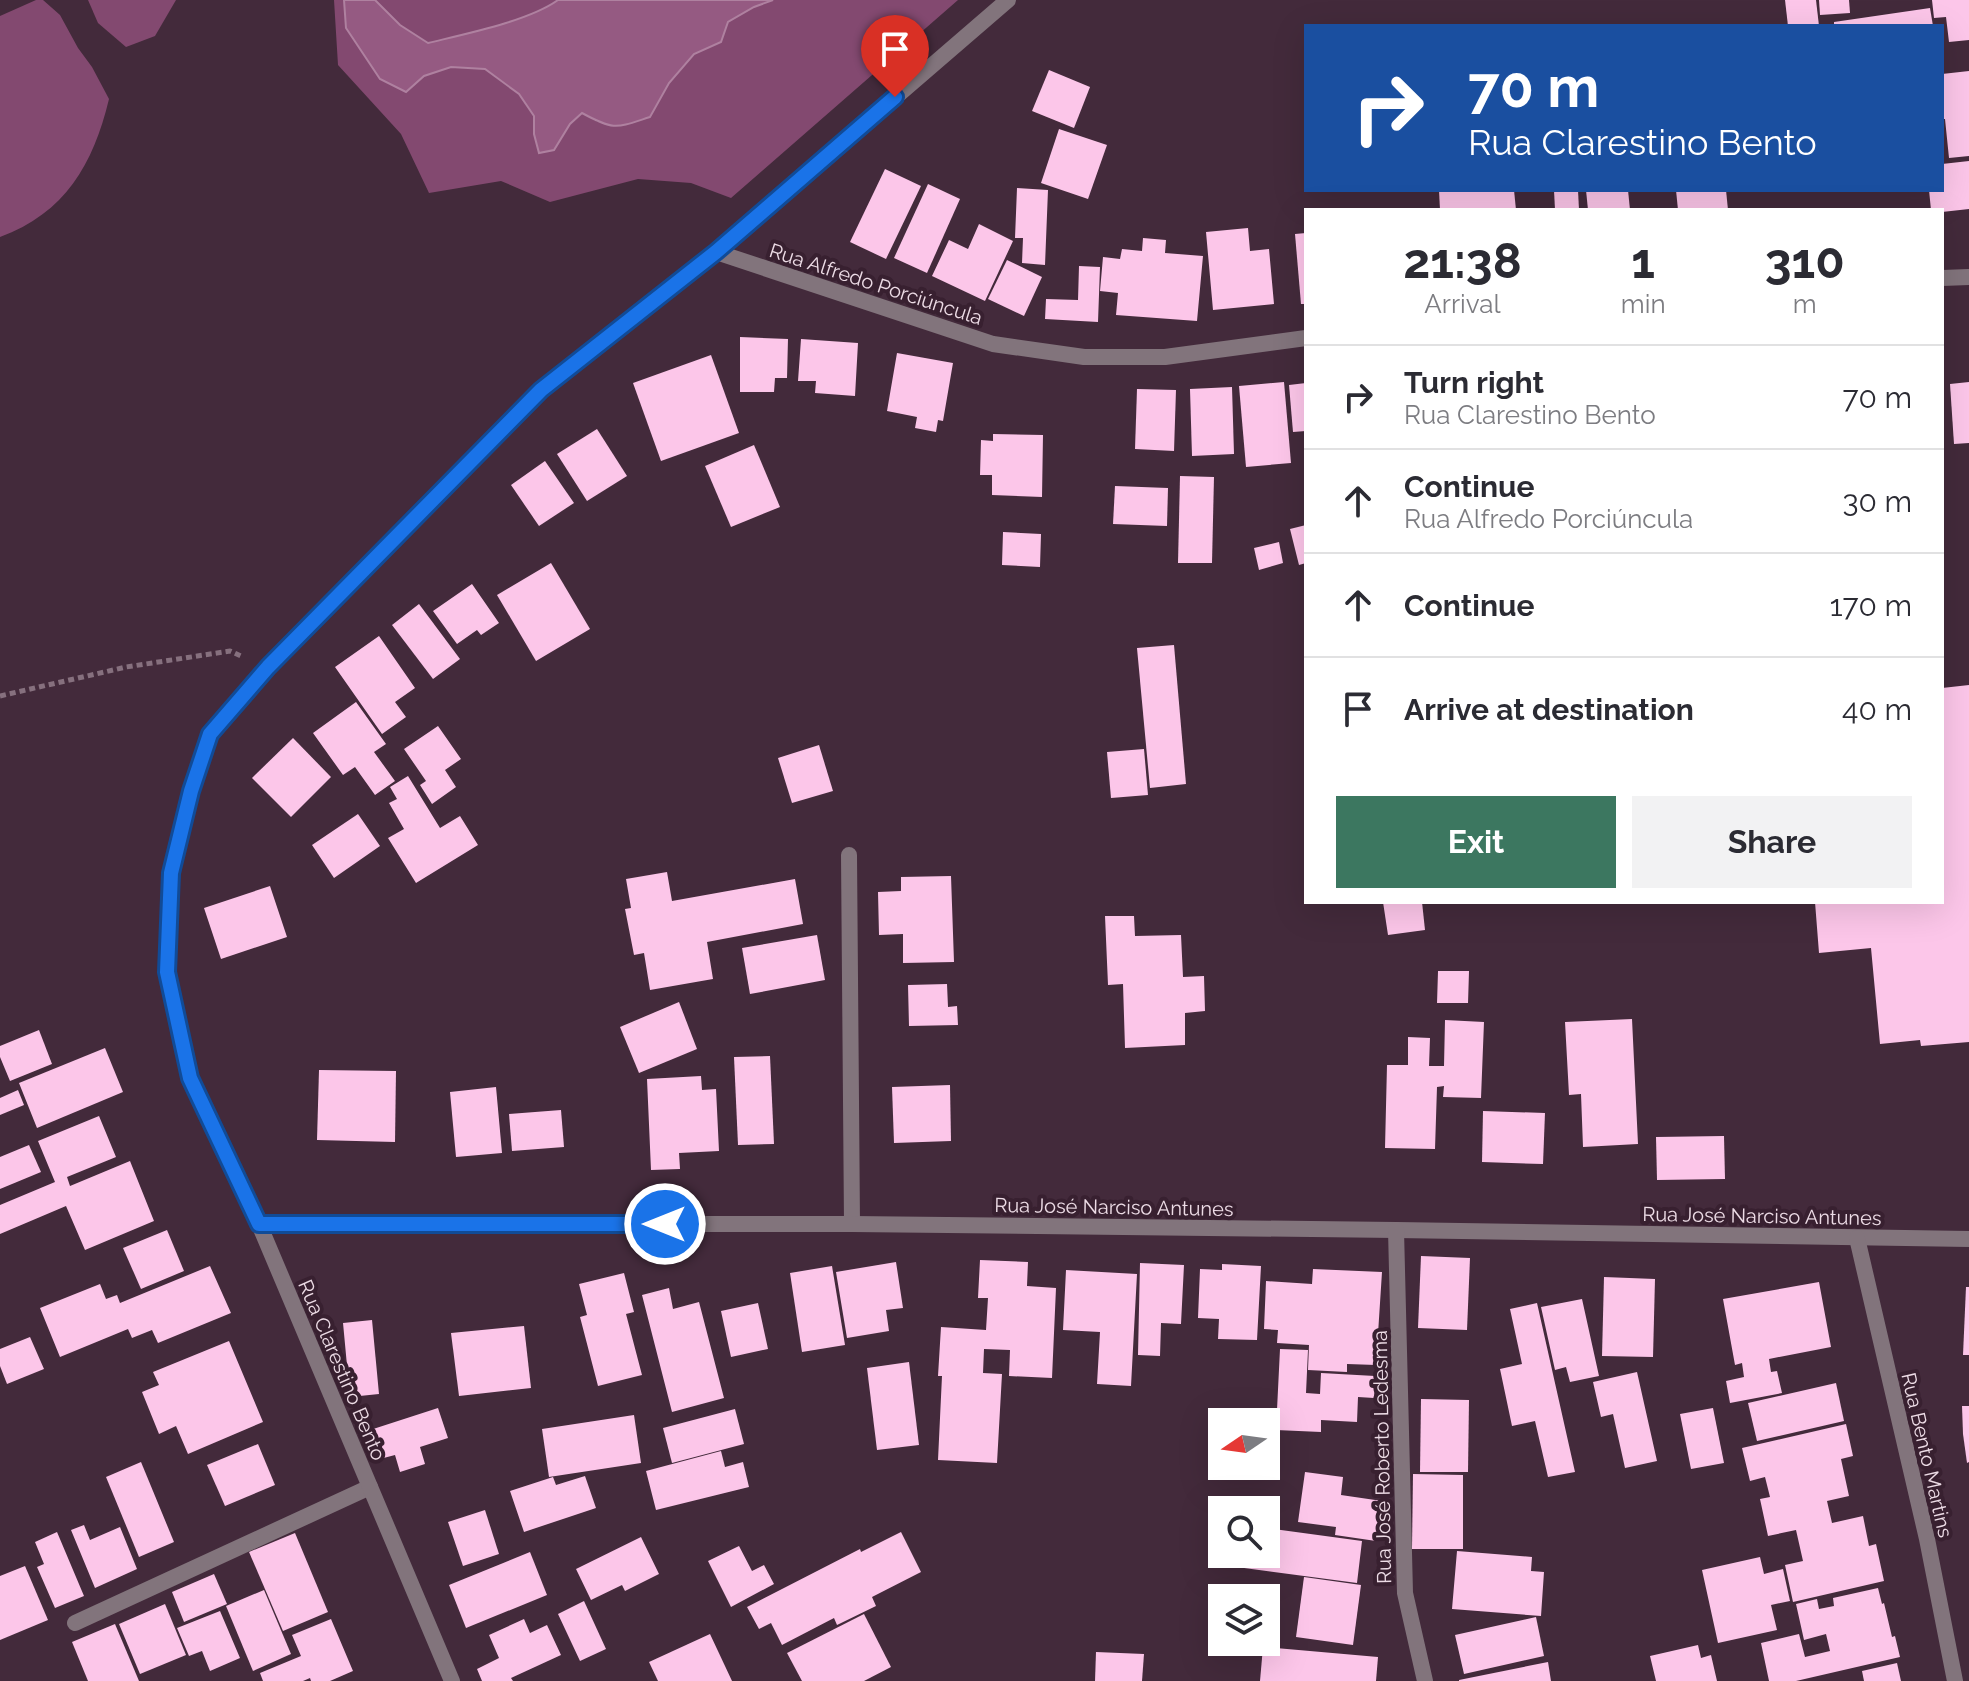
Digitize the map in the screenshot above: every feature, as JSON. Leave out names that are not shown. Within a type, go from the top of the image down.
[{"type":"street","points":[[268,667],[541,390],[716,252],[1008,0]]},
{"type":"street","name":"Rua Alfredo Porciúncula","points":[[716,252],[993,344],[1084,357],[1165,357],[1304,338]]},
{"type":"street","points":[[1944,278],[1969,277]]},
{"type":"street","name":"Rua Clarestino Bento","points":[[268,667],[210,734],[191,791],[171,873],[167,972],[190,1078],[259,1224],[452,1681]]},
{"type":"street","points":[[849,855],[852,1224]]},
{"type":"street","name":"Rua José Narciso Antunes","points":[[259,1224],[852,1224],[1969,1239]]},
{"type":"street","name":"Rua José Roberto Ledesma","points":[[1396,1230],[1405,1593],[1425,1681]]},
{"type":"street","name":"Rua Bento Martins","points":[[1857,1238],[1927,1539],[1955,1681]]},
{"type":"street","points":[[75,1623],[370,1487]]},
{"type":"path","points":[[0,696],[126,667],[230,651],[268,667]]},
{"type":"shaded area","points":[[36,0],[43,0],[60,15],[109,99],[94,145],[73,184],[42,215],[0,237],[0,16]]},
{"type":"shaded area","points":[[88,0],[176,0],[155,36],[126,47],[98,23]]},
{"type":"shaded area","points":[[334,0],[344,0],[346,28],[406,92],[424,76],[451,67],[485,69],[519,94],[534,116],[534,134],[554,150],[570,124],[582,113],[598,122],[650,117],[669,83],[694,54],[721,42],[728,22],[754,7],[773,0],[958,0],[731,198],[691,183],[638,179],[550,202],[501,181],[429,193],[401,134],[338,65]]},
{"type":"shaded area","points":[[344,0],[375,0],[400,25],[428,43],[514,20],[558,0],[773,0],[728,22],[721,42],[694,54],[669,83],[650,117],[616,126],[582,113],[570,124],[554,150],[539,153],[534,134],[534,116],[519,94],[485,69],[451,67],[424,76],[406,92],[380,79],[346,28]]},
{"type":"shaded area","points":[[375,0],[558,0],[514,20],[428,43],[400,25]]},
{"type":"building","points":[[1785,0],[1816,0],[1819,24],[1788,24]]},
{"type":"building","points":[[1819,0],[1849,0],[1850,13],[1820,15]]},
{"type":"building","points":[[1932,0],[1969,0],[1969,40],[1949,42],[1946,17],[1934,18]]},
{"type":"building","points":[[1930,8],[1933,24],[1834,24]]},
{"type":"building","points":[[1049,70],[1090,87],[1074,128],[1032,111]]},
{"type":"building","points":[[1969,71],[1969,156],[1949,158],[1944,119],[1944,74]]},
{"type":"building","points":[[1059,129],[1107,145],[1088,199],[1041,183]]},
{"type":"building","points":[[1969,161],[1969,209],[1944,212],[1944,208],[1931,208],[1929,192],[1944,192],[1944,164]]},
{"type":"building","points":[[885,169],[921,186],[886,259],[850,242]]},
{"type":"building","points":[[928,184],[960,199],[927,273],[894,258]]},
{"type":"building","points":[[1017,188],[1048,190],[1045,265],[1022,263],[1023,238],[1015,238]]},
{"type":"building","points":[[1439,192],[1514,192],[1516,208],[1440,208]]},
{"type":"building","points":[[1554,192],[1578,192],[1579,208],[1555,208]]},
{"type":"building","points":[[1586,192],[1628,192],[1630,208],[1588,208]]},
{"type":"building","points":[[1676,192],[1726,192],[1728,208],[1678,208]]},
{"type":"building","points":[[979,224],[1013,241],[985,301],[932,276],[949,240],[968,249]]},
{"type":"building","points":[[1248,228],[1250,251],[1269,249],[1274,304],[1213,310],[1206,232]]},
{"type":"building","points":[[1304,233],[1304,304],[1301,304],[1295,234]]},
{"type":"building","points":[[1143,238],[1166,240],[1165,253],[1203,256],[1197,321],[1116,315],[1118,293],[1100,291],[1103,257],[1120,259],[1122,249],[1142,251]]},
{"type":"building","points":[[1007,260],[1042,277],[1024,316],[988,299]]},
{"type":"building","points":[[1079,266],[1100,267],[1098,322],[1045,319],[1046,299],[1078,300]]},
{"type":"building","points":[[740,337],[788,339],[787,378],[775,378],[774,392],[740,392]]},
{"type":"building","points":[[801,339],[858,343],[855,396],[815,393],[816,381],[798,381]]},
{"type":"building","points":[[897,353],[953,363],[943,421],[938,420],[936,432],[915,428],[917,417],[887,411]]},
{"type":"building","points":[[711,355],[739,433],[661,461],[633,383]]},
{"type":"building","points":[[1284,382],[1291,463],[1246,467],[1239,386]]},
{"type":"building","points":[[1969,382],[1969,443],[1954,444],[1950,384]]},
{"type":"building","points":[[1304,383],[1304,431],[1293,432],[1289,385]]},
{"type":"building","points":[[1232,387],[1234,454],[1192,456],[1190,389]]},
{"type":"building","points":[[1137,389],[1176,390],[1174,451],[1135,449]]},
{"type":"building","points":[[597,429],[627,476],[587,501],[557,454]]},
{"type":"building","points":[[993,434],[1043,435],[1042,497],[992,495],[992,475],[980,475],[981,440],[993,441]]},
{"type":"building","points":[[754,445],[780,507],[731,527],[705,466]]},
{"type":"building","points":[[545,461],[574,503],[539,526],[511,485]]},
{"type":"building","points":[[1180,476],[1214,477],[1212,563],[1178,563]]},
{"type":"building","points":[[1115,486],[1168,488],[1167,526],[1113,524]]},
{"type":"building","points":[[1304,526],[1304,564],[1299,565],[1290,529]]},
{"type":"building","points":[[1003,532],[1041,534],[1040,567],[1002,565]]},
{"type":"building","points":[[1279,542],[1283,563],[1259,570],[1254,548]]},
{"type":"building","points":[[551,563],[590,629],[536,661],[497,595]]},
{"type":"building","points":[[472,584],[499,623],[481,635],[477,630],[457,644],[433,611]]},
{"type":"building","points":[[419,604],[460,659],[433,679],[392,625]]},
{"type":"building","points":[[379,636],[415,688],[395,702],[406,717],[382,734],[335,667]]},
{"type":"building","points":[[1174,645],[1186,784],[1150,788],[1137,648]]},
{"type":"building","points":[[1969,685],[1969,1042],[1921,1046],[1920,1040],[1880,1044],[1871,948],[1819,953],[1815,904],[1944,904],[1944,688]]},
{"type":"building","points":[[356,702],[386,744],[374,752],[395,781],[375,795],[355,767],[343,775],[313,733]]},
{"type":"building","points":[[438,726],[461,759],[445,770],[456,787],[432,804],[420,785],[426,781],[404,749]]},
{"type":"building","points":[[293,738],[331,777],[291,817],[252,778]]},
{"type":"building","points":[[819,745],[833,791],[792,803],[778,758]]},
{"type":"building","points":[[1144,749],[1148,795],[1111,798],[1107,752]]},
{"type":"building","points":[[408,776],[440,828],[460,816],[478,845],[416,883],[388,838],[404,829],[389,803],[397,799],[390,787]]},
{"type":"building","points":[[358,814],[380,846],[334,878],[312,845]]},
{"type":"building","points":[[667,872],[672,901],[795,879],[803,924],[707,942],[713,979],[650,990],[644,953],[634,955],[625,909],[631,908],[626,879]]},
{"type":"building","points":[[951,876],[954,962],[903,963],[903,934],[879,935],[878,892],[901,891],[901,877]]},
{"type":"building","points":[[270,886],[287,937],[221,959],[204,908]]},
{"type":"building","points":[[1383,904],[1422,904],[1425,930],[1388,935]]},
{"type":"building","points":[[1105,916],[1134,916],[1135,936],[1181,935],[1183,977],[1204,976],[1205,1011],[1185,1013],[1185,1045],[1125,1048],[1123,984],[1108,985]]},
{"type":"building","points":[[817,935],[825,980],[750,994],[742,948]]},
{"type":"building","points":[[1438,971],[1469,971],[1468,1003],[1437,1003]]},
{"type":"building","points":[[947,984],[948,1007],[957,1006],[958,1025],[909,1026],[908,985]]},
{"type":"building","points":[[679,1002],[697,1049],[639,1073],[620,1027]]},
{"type":"building","points":[[1632,1019],[1638,1144],[1583,1147],[1581,1094],[1569,1095],[1565,1022]]},
{"type":"building","points":[[1445,1020],[1484,1022],[1481,1098],[1443,1097],[1444,1086],[1437,1087],[1435,1149],[1385,1148],[1387,1065],[1408,1065],[1408,1037],[1430,1038],[1429,1066],[1444,1066]]},
{"type":"building","points":[[39,1030],[52,1064],[10,1081],[0,1057],[0,1046]]},
{"type":"building","points":[[105,1048],[123,1092],[37,1128],[19,1083]]},
{"type":"building","points":[[770,1056],[774,1144],[738,1145],[734,1057]]},
{"type":"building","points":[[319,1070],[396,1071],[395,1142],[317,1140]]},
{"type":"building","points":[[701,1076],[702,1090],[716,1089],[719,1151],[679,1153],[680,1169],[651,1170],[647,1079]]},
{"type":"building","points":[[950,1085],[951,1141],[894,1143],[892,1087]]},
{"type":"building","points":[[496,1087],[502,1153],[456,1157],[450,1092]]},
{"type":"building","points":[[18,1090],[24,1105],[0,1115],[0,1098]]},
{"type":"building","points":[[561,1110],[564,1147],[512,1151],[509,1114]]},
{"type":"building","points":[[1483,1111],[1545,1113],[1543,1164],[1482,1162]]},
{"type":"building","points":[[99,1116],[116,1157],[67,1177],[70,1186],[130,1161],[154,1221],[85,1250],[66,1206],[0,1234],[0,1205],[55,1182],[38,1141]]},
{"type":"building","points":[[1724,1136],[1725,1179],[1657,1180],[1656,1137]]},
{"type":"building","points":[[29,1145],[41,1172],[0,1189],[0,1157]]},
{"type":"building","points":[[167,1230],[184,1271],[141,1289],[123,1248]]},
{"type":"building","points":[[1421,1256],[1470,1258],[1467,1330],[1418,1328]]},
{"type":"building","points":[[980,1260],[1028,1262],[1027,1286],[1056,1288],[1052,1378],[1009,1376],[1010,1350],[984,1349],[983,1373],[1002,1374],[997,1463],[938,1460],[941,1327],[986,1330],[988,1298],[978,1298]]},
{"type":"building","points":[[896,1262],[903,1308],[886,1310],[889,1331],[847,1338],[836,1272]]},
{"type":"building","points":[[1140,1263],[1184,1265],[1181,1324],[1161,1323],[1160,1356],[1138,1355]]},
{"type":"building","points":[[1222,1264],[1261,1266],[1257,1340],[1218,1339],[1219,1319],[1198,1318],[1200,1269],[1222,1270]]},
{"type":"building","points":[[210,1266],[231,1313],[158,1343],[152,1330],[132,1338],[128,1329],[60,1357],[40,1308],[100,1284],[106,1299],[117,1295],[120,1303]]},
{"type":"building","points":[[832,1266],[845,1345],[802,1352],[790,1273]]},
{"type":"building","points":[[1313,1269],[1382,1272],[1376,1365],[1347,1364],[1347,1372],[1308,1370],[1309,1345],[1277,1343],[1278,1330],[1264,1329],[1266,1281],[1312,1284]]},
{"type":"building","points":[[1066,1270],[1137,1274],[1131,1386],[1097,1384],[1100,1332],[1063,1330]]},
{"type":"building","points":[[624,1273],[634,1312],[626,1314],[642,1375],[598,1386],[580,1317],[587,1315],[579,1284]]},
{"type":"building","points":[[1604,1277],[1655,1279],[1653,1357],[1602,1356]]},
{"type":"building","points":[[1819,1282],[1831,1347],[1769,1359],[1771,1372],[1777,1371],[1782,1393],[1730,1403],[1726,1381],[1744,1377],[1742,1363],[1735,1365],[1723,1299]]},
{"type":"building","points":[[1966,1287],[1969,1287],[1969,1355],[1963,1355]]},
{"type":"building","points":[[669,1288],[673,1309],[699,1302],[724,1398],[672,1412],[642,1295]]},
{"type":"building","points":[[1582,1299],[1599,1376],[1570,1382],[1566,1367],[1555,1370],[1541,1307]]},
{"type":"building","points":[[758,1303],[768,1349],[731,1357],[721,1311]]},
{"type":"building","points":[[1537,1303],[1575,1472],[1548,1477],[1535,1421],[1512,1426],[1500,1369],[1522,1364],[1510,1309]]},
{"type":"building","points":[[372,1320],[379,1394],[350,1397],[343,1323]]},
{"type":"building","points":[[524,1326],[531,1388],[459,1396],[451,1333]]},
{"type":"building","points":[[30,1337],[44,1369],[7,1384],[0,1366],[0,1349]]},
{"type":"building","points":[[229,1341],[263,1422],[188,1454],[176,1426],[159,1434],[142,1392],[159,1385],[153,1372]]},
{"type":"building","points":[[1280,1349],[1308,1350],[1306,1393],[1320,1394],[1321,1373],[1375,1376],[1374,1398],[1358,1397],[1357,1422],[1321,1420],[1321,1432],[1280,1430],[1280,1408],[1277,1408]]},
{"type":"building","points":[[909,1362],[919,1445],[877,1450],[867,1368]]},
{"type":"building","points":[[1637,1372],[1657,1461],[1625,1468],[1613,1414],[1601,1417],[1593,1382]]},
{"type":"building","points":[[1836,1383],[1844,1421],[1757,1441],[1748,1403]]},
{"type":"building","points":[[1421,1399],[1469,1400],[1468,1472],[1420,1472]]},
{"type":"building","points":[[1962,1406],[1969,1406],[1967,1463],[1963,1434]]},
{"type":"building","points":[[438,1408],[448,1438],[420,1447],[425,1464],[400,1472],[395,1455],[376,1460],[367,1431]]},
{"type":"building","points":[[1713,1408],[1724,1463],[1691,1469],[1680,1414]]},
{"type":"building","points":[[735,1409],[744,1444],[672,1463],[663,1428]]},
{"type":"building","points":[[634,1415],[641,1463],[549,1477],[542,1429]]},
{"type":"building","points":[[1846,1424],[1853,1456],[1841,1459],[1849,1496],[1827,1501],[1832,1523],[1863,1516],[1869,1546],[1876,1544],[1884,1581],[1793,1602],[1785,1565],[1803,1561],[1796,1530],[1768,1536],[1760,1499],[1770,1497],[1765,1477],[1750,1481],[1742,1448]]},
{"type":"building","points":[[258,1444],[275,1485],[225,1506],[207,1465]]},
{"type":"building","points":[[721,1451],[725,1467],[743,1462],[749,1487],[656,1510],[646,1471]]},
{"type":"building","points":[[141,1462],[174,1542],[139,1557],[106,1477]]},
{"type":"building","points":[[1305,1472],[1343,1477],[1341,1495],[1382,1501],[1376,1541],[1335,1535],[1336,1527],[1298,1522]]},
{"type":"building","points":[[1413,1474],[1463,1475],[1463,1549],[1412,1549]]},
{"type":"building","points":[[585,1476],[596,1508],[524,1532],[510,1491],[553,1477],[556,1485]]},
{"type":"building","points":[[485,1510],[499,1554],[463,1566],[448,1522]]},
{"type":"building","points":[[84,1525],[90,1540],[120,1527],[137,1569],[95,1588],[71,1530]]},
{"type":"building","points":[[1280,1530],[1362,1541],[1357,1583],[1244,1568],[1280,1568]]},
{"type":"building","points":[[57,1532],[84,1596],[55,1608],[37,1567],[44,1564],[35,1542]]},
{"type":"building","points":[[901,1532],[921,1572],[872,1597],[876,1606],[837,1625],[834,1618],[782,1645],[771,1623],[759,1629],[747,1607],[860,1549],[861,1552]]},
{"type":"building","points":[[295,1533],[328,1612],[283,1631],[249,1552]]},
{"type":"building","points":[[641,1537],[659,1574],[625,1591],[622,1585],[591,1600],[576,1569]]},
{"type":"building","points":[[739,1546],[752,1571],[764,1565],[774,1584],[731,1607],[708,1561]]},
{"type":"building","points":[[1457,1551],[1532,1557],[1531,1571],[1544,1572],[1541,1616],[1452,1609]]},
{"type":"building","points":[[530,1552],[547,1595],[466,1628],[449,1585]]},
{"type":"building","points":[[1760,1557],[1764,1574],[1783,1569],[1790,1601],[1771,1605],[1777,1630],[1718,1643],[1702,1570]]},
{"type":"building","points":[[25,1566],[48,1620],[0,1640],[0,1576]]},
{"type":"building","points":[[214,1574],[227,1604],[184,1622],[172,1592]]},
{"type":"building","points":[[1304,1577],[1361,1585],[1353,1645],[1296,1637]]},
{"type":"building","points":[[1878,1588],[1900,1657],[1796,1681],[1769,1681],[1761,1643],[1799,1634],[1805,1657],[1830,1651],[1826,1634],[1804,1640],[1796,1604],[1817,1599],[1819,1609],[1834,1606],[1833,1598]]},
{"type":"building","points":[[264,1590],[291,1654],[253,1671],[226,1606]]},
{"type":"building","points":[[584,1601],[606,1649],[580,1661],[558,1614]]},
{"type":"building","points":[[165,1604],[186,1655],[140,1674],[119,1624]]},
{"type":"building","points":[[220,1611],[240,1658],[210,1671],[202,1651],[189,1656],[177,1628]]},
{"type":"building","points":[[864,1614],[891,1667],[864,1681],[802,1681],[787,1653]]},
{"type":"building","points":[[1536,1617],[1544,1656],[1464,1674],[1455,1635]]},
{"type":"building","points":[[331,1619],[353,1671],[330,1681],[311,1681],[310,1678],[303,1681],[263,1681],[260,1673],[301,1656],[292,1635]]},
{"type":"building","points":[[524,1619],[530,1633],[547,1625],[561,1655],[511,1678],[513,1681],[482,1681],[477,1669],[499,1658],[489,1635]]},
{"type":"building","points":[[115,1624],[139,1681],[88,1681],[72,1642]]},
{"type":"building","points":[[710,1634],[732,1681],[658,1681],[649,1662]]},
{"type":"building","points":[[1698,1645],[1701,1658],[1711,1655],[1717,1681],[1656,1681],[1650,1656]]},
{"type":"building","points":[[1280,1648],[1378,1657],[1376,1681],[1260,1681],[1262,1656],[1280,1656]]},
{"type":"building","points":[[1096,1652],[1144,1654],[1142,1681],[1095,1681]]},
{"type":"building","points":[[1548,1662],[1551,1681],[1459,1681],[1459,1680]]},
{"type":"building","points":[[1897,1663],[1901,1681],[1864,1681],[1862,1671]]},
{"type":"route","points":[[665,1224],[259,1224],[190,1078],[167,972],[171,873],[191,791],[210,734],[268,667],[541,390],[716,252],[895,97]]}]
